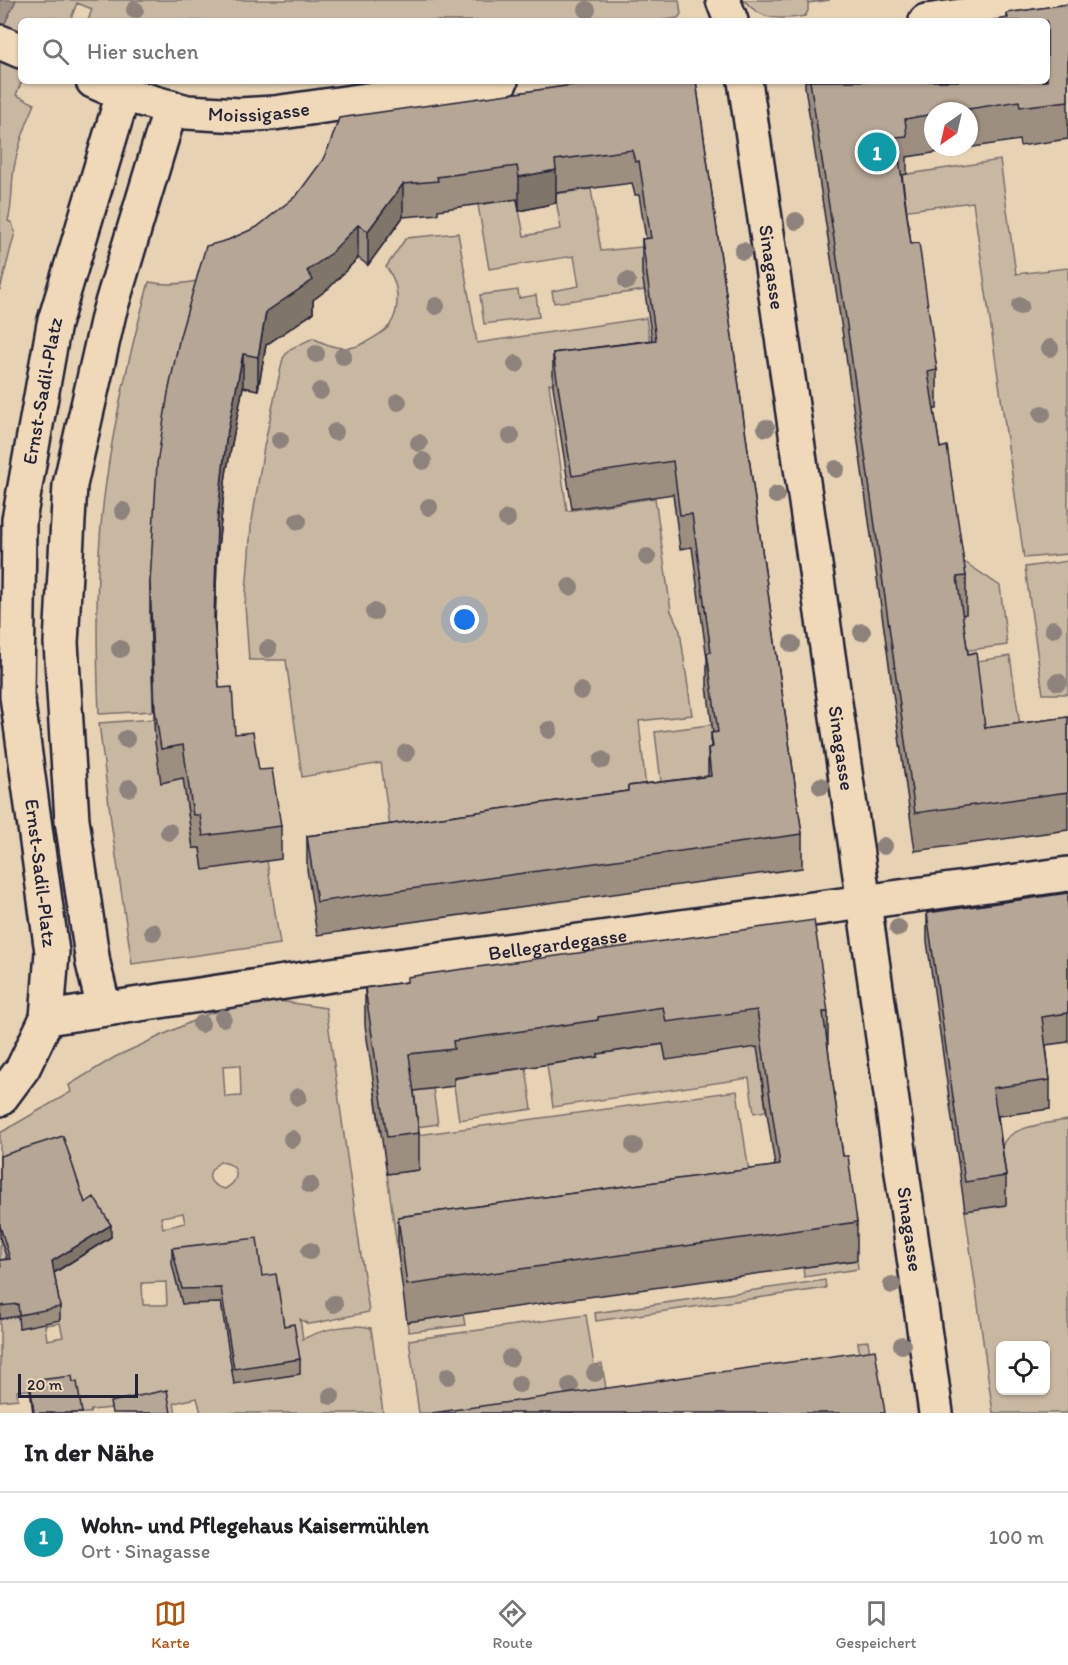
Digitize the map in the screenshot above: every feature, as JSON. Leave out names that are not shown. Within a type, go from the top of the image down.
[{"type":"street","points":[[723,0],[730,18]]},
{"type":"street","points":[[947,18],[1068,1]]},
{"type":"street","points":[[0,42],[18,50]]},
{"type":"street","name":"Moissigasse","points":[[100,84],[123,94],[187,112],[251,115],[479,84]]},
{"type":"street","name":"Sinagasse","points":[[745,84],[936,1413]]},
{"type":"street","name":"Ernst-Sadil-Platz","points":[[47,1018],[52,952],[17,696],[19,520],[54,324],[123,94]]},
{"type":"street","name":"Ernst-Sadil-Platz","points":[[104,1009],[93,963],[72,820],[61,643],[70,485],[109,314],[171,107]]},
{"type":"street","name":"Bellegardegasse","points":[[47,1018],[338,974],[1068,874]]},
{"type":"street","points":[[0,1099],[23,1068],[47,1018]]},
{"type":"shaded area","points":[[0,0],[16,0],[0,33]]},
{"type":"shaded area","points":[[16,0],[679,0],[681,14],[678,18],[89,18],[92,9],[77,3],[71,18],[18,18],[18,84],[21,84],[16,95],[35,104],[14,168],[8,221],[12,223],[15,232],[0,290],[0,33]]},
{"type":"shaded area","points":[[744,0],[830,0],[808,3],[805,16],[779,18],[757,12]]},
{"type":"shaded area","points":[[1000,160],[1016,274],[1068,268],[1068,554],[1024,558],[973,202],[901,211],[896,176]]},
{"type":"shaded area","points":[[591,189],[601,251],[651,246],[645,290],[554,303],[552,291],[579,286],[574,256],[489,269],[478,205],[517,199],[524,236],[561,229],[555,194]]},
{"type":"shaded area","points":[[458,233],[477,343],[646,318],[654,368],[549,384],[567,511],[655,498],[671,611],[680,631],[692,715],[639,721],[647,799],[391,834],[381,763],[302,777],[286,660],[249,660],[245,605],[251,527],[264,447],[283,358],[290,349],[313,338],[333,346],[348,348],[363,344],[379,335],[394,318],[397,303],[394,280],[386,267],[406,238]]},
{"type":"shaded area","points":[[206,279],[150,615],[153,711],[99,714],[97,598],[102,511],[114,431],[136,332],[149,282],[178,284]]},
{"type":"shaded area","points":[[518,290],[519,298],[536,295],[539,317],[484,324],[480,295]]},
{"type":"shaded area","points":[[957,557],[1000,586],[1007,645],[963,651],[957,615],[966,614]]},
{"type":"shaded area","points":[[1068,561],[1068,694],[1043,694],[1025,567]]},
{"type":"shaded area","points":[[1010,656],[1025,761],[987,766],[964,663]]},
{"type":"shaded area","points":[[154,719],[155,742],[190,777],[186,798],[193,848],[200,848],[203,869],[267,861],[280,944],[132,964],[99,723]]},
{"type":"shaded area","points":[[716,724],[713,780],[661,782],[655,732]]},
{"type":"shaded area","points":[[272,1000],[326,1008],[369,1312],[308,1324],[300,1319],[303,1339],[336,1328],[363,1326],[371,1328],[383,1413],[201,1413],[197,1398],[174,1403],[176,1413],[123,1413],[122,1407],[91,1410],[90,1413],[52,1413],[37,1389],[17,1391],[18,1399],[0,1401],[0,1319],[7,1318],[0,1281],[0,1133],[71,1092],[69,1085],[115,1057],[223,1009]],"holes":[[[240,1065],[241,1096],[225,1097],[223,1066]],[[220,1162],[227,1163],[235,1169],[236,1177],[225,1189],[211,1182],[210,1174]],[[183,1213],[185,1223],[163,1228],[161,1217]],[[166,1282],[167,1305],[143,1305],[142,1283]],[[60,1323],[63,1337],[47,1340],[45,1325]]]},
{"type":"shaded area","points":[[759,1031],[759,1059],[766,1111],[754,1113],[749,1078],[553,1107],[547,1065],[598,1057],[598,1054]]},
{"type":"shaded area","points":[[526,1068],[532,1109],[459,1120],[453,1079]]},
{"type":"shaded area","points":[[432,1081],[438,1124],[380,1132],[374,1088]]},
{"type":"shaded area","points":[[737,1091],[754,1206],[398,1254],[387,1174],[419,1170],[396,1138]]},
{"type":"shaded area","points":[[1068,1120],[1068,1413],[993,1413],[965,1211],[1006,1205],[1002,1148],[1011,1135],[1040,1124]]},
{"type":"shaded area","points":[[857,1260],[858,1269],[804,1277],[803,1267]]},
{"type":"shaded area","points":[[825,1280],[826,1288],[596,1321],[595,1313]]},
{"type":"shaded area","points":[[463,1314],[465,1325],[409,1332],[407,1322]]},
{"type":"shaded area","points":[[586,1315],[594,1365],[602,1364],[609,1407],[862,1371],[858,1342],[868,1341],[875,1390],[715,1413],[419,1413],[409,1340]]},
{"type":"building","points":[[1068,4],[1068,101],[1020,107],[1019,101],[978,108],[978,102],[924,102],[924,116],[905,119],[907,136],[896,137],[911,244],[919,243],[937,370],[928,372],[940,448],[947,446],[966,576],[957,577],[968,654],[976,652],[985,728],[1068,717],[1068,792],[915,813],[846,318],[810,84],[1050,84],[1050,18],[1008,18],[1007,13]]},
{"type":"building","points":[[580,84],[696,84],[802,834],[317,902],[307,836],[628,791],[628,786],[711,776],[708,748],[713,747],[711,733],[718,732],[707,653],[711,652],[692,514],[680,515],[673,461],[572,476],[553,353],[656,340],[642,239],[651,238],[639,161],[635,162],[632,150],[555,160],[556,170],[519,177],[517,166],[437,177],[438,181],[403,184],[368,231],[358,225],[329,255],[307,271],[313,280],[266,312],[258,357],[243,354],[226,440],[217,523],[214,618],[219,688],[232,687],[235,734],[253,732],[259,770],[272,769],[281,826],[203,836],[200,815],[193,815],[183,745],[161,749],[155,709],[150,582],[157,464],[168,393],[180,336],[206,246],[228,240],[257,227],[297,195],[322,161],[339,118]]},
{"type":"building","points":[[1068,893],[1068,1013],[1042,1017],[1050,1080],[993,1088],[1006,1176],[965,1182],[927,913]]},
{"type":"building","points":[[814,920],[828,1012],[823,1012],[843,1156],[848,1156],[857,1222],[407,1285],[398,1217],[780,1165],[757,1010],[666,1022],[663,1007],[598,1017],[598,1020],[453,1041],[454,1049],[409,1054],[419,1133],[387,1137],[365,988],[407,982],[407,977]]},
{"type":"building","points":[[63,1136],[85,1203],[94,1197],[111,1225],[52,1261],[60,1307],[19,1315],[18,1304],[0,1306],[0,1260],[10,1259],[0,1226],[0,1156]]},
{"type":"building","points":[[257,1238],[262,1276],[276,1274],[284,1326],[294,1324],[300,1359],[234,1369],[221,1288],[182,1289],[172,1248]]},
{"type":"building","points":[[875,1350],[885,1413],[432,1413]]},
{"type":"building","points":[[72,1376],[73,1382],[77,1382],[82,1413],[34,1413],[30,1381]]},
{"type":"building","points":[[167,1390],[171,1413],[112,1413],[110,1402]]},
{"type":"place","name":"Wohn- und Pflegehaus Kaisermühlen","points":[[877,152]]}]
